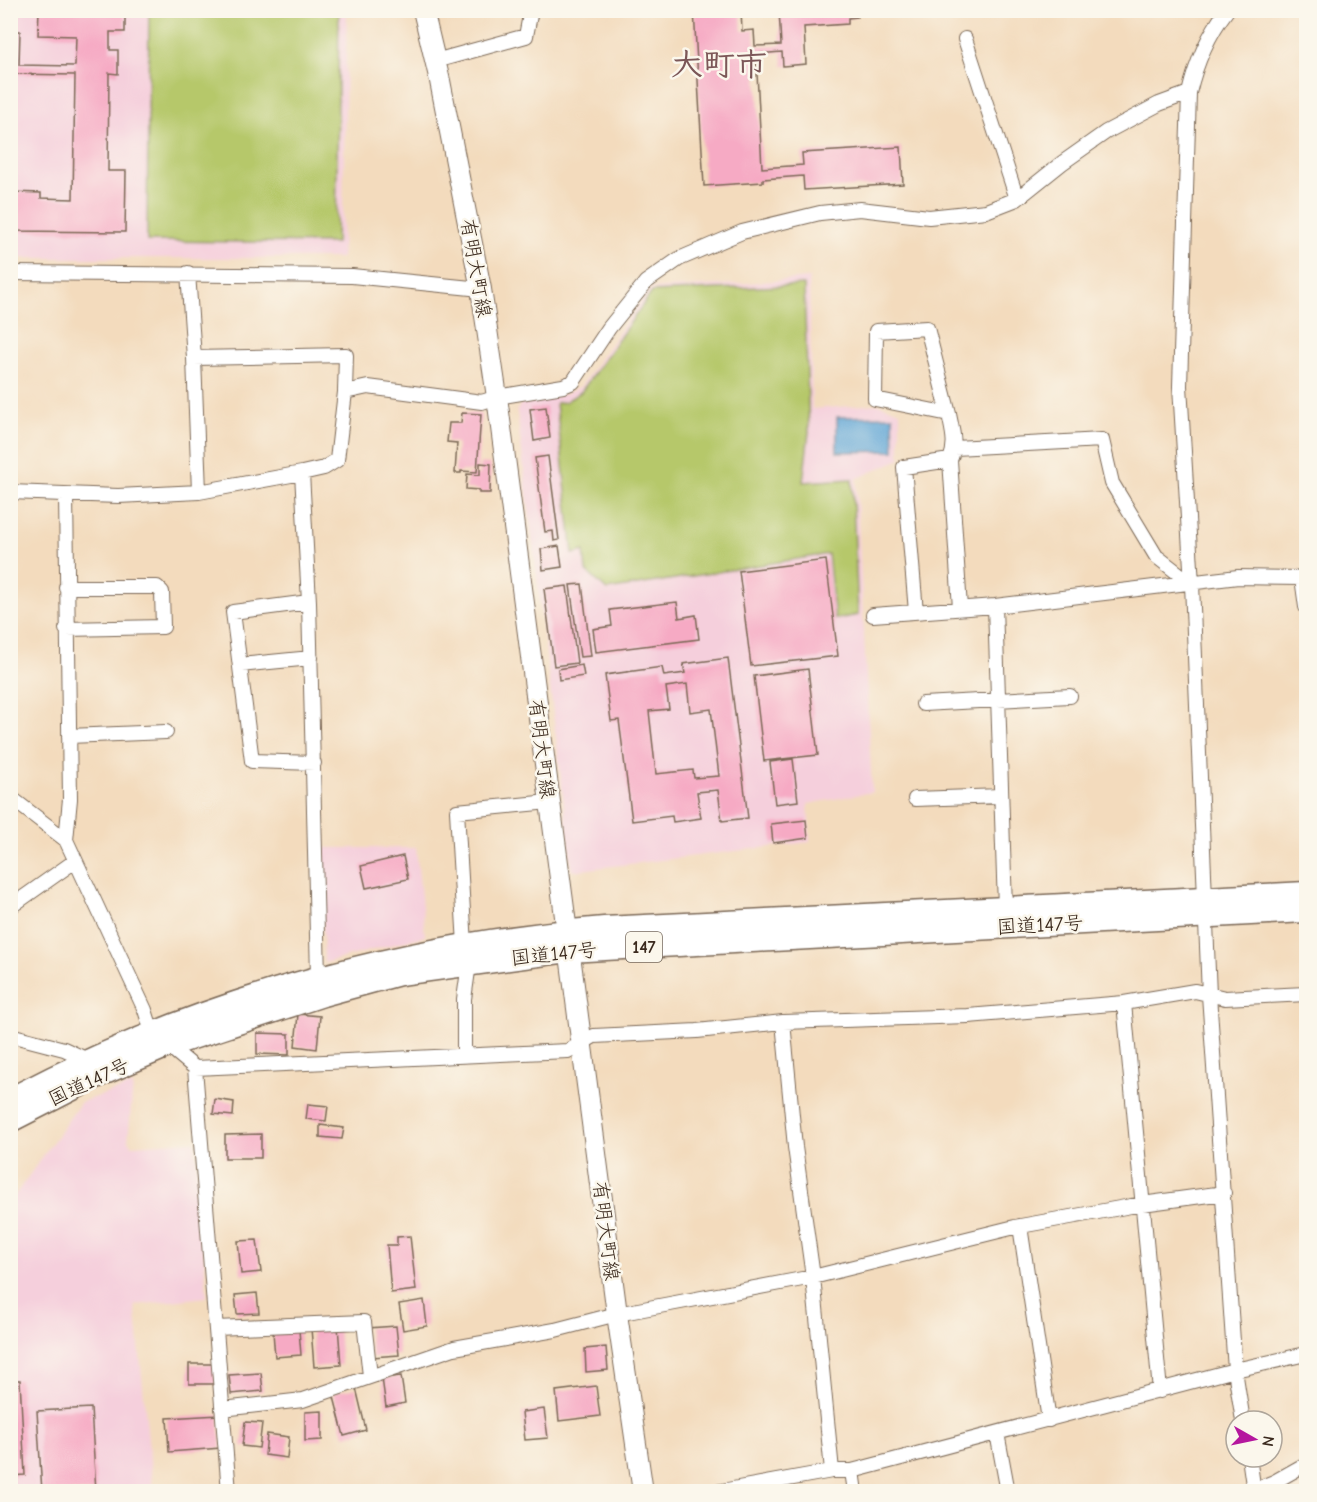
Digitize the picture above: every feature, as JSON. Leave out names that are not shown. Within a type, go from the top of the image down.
[{"type":"highway","name":"国道147号","points":[[567,941],[1205,907],[1306,892]]},
{"type":"highway","name":"国道147号","points":[[10,1121],[94,1069],[160,1039],[318,977],[419,953],[467,954],[567,941],[1005,908],[1205,907],[1306,911]]},
{"type":"highway","name":"国道147号","points":[[160,1039],[467,954]]},
{"type":"highway","name":"国道147号","points":[[10,1099],[46,1080],[94,1069]]},
{"type":"main road","name":"有明大町線","points":[[423,10],[440,81],[481,289],[616,1314],[643,1491]]},
{"type":"street","points":[[435,62],[526,36],[531,10]]},
{"type":"street","points":[[1227,10],[1215,26],[1194,72],[1189,93],[1180,386],[1192,584],[1209,995],[1235,1370],[1241,1409]]},
{"type":"street","points":[[965,39],[1017,199]]},
{"type":"street","points":[[345,392],[368,387],[482,402],[497,397],[563,386],[573,382],[609,328],[646,282],[679,259],[742,232],[820,213],[860,209],[929,217],[986,211],[1017,199],[1106,132],[1159,104],[1189,93]]},
{"type":"street","points":[[10,273],[352,276],[481,289]]},
{"type":"street","points":[[188,273],[199,492]]},
{"type":"street","points":[[948,414],[875,399],[876,331],[927,328],[948,414],[953,454],[960,608]]},
{"type":"street","points":[[10,492],[66,495],[161,495],[199,492],[324,468],[337,460],[345,392],[346,355],[194,358]]},
{"type":"street","points":[[916,612],[904,466],[953,454],[1102,440],[1112,483],[1156,555],[1192,584]]},
{"type":"street","points":[[302,473],[311,658],[318,977]]},
{"type":"street","points":[[66,495],[70,799],[66,840],[160,1039],[195,1068],[568,1051],[594,1036],[697,1031],[783,1022],[968,1016],[1124,1003],[1195,991],[1226,998],[1306,994]]},
{"type":"street","points":[[873,615],[995,606],[1238,577],[1302,578],[1306,607]]},
{"type":"street","points":[[66,587],[157,587],[162,592],[163,627],[66,629]]},
{"type":"street","points":[[309,602],[233,612],[252,761],[314,763]]},
{"type":"street","points":[[995,606],[1005,908]]},
{"type":"street","points":[[240,665],[311,658]]},
{"type":"street","points":[[923,704],[1070,696]]},
{"type":"street","points":[[69,736],[166,732]]},
{"type":"street","points":[[915,799],[1001,796]]},
{"type":"street","points":[[10,797],[66,840]]},
{"type":"street","points":[[464,1056],[467,954],[457,811],[549,802]]},
{"type":"street","points":[[10,908],[75,861]]},
{"type":"street","points":[[1124,1003],[1160,1391]]},
{"type":"street","points":[[783,1022],[795,1146],[813,1277],[832,1471]]},
{"type":"street","points":[[10,1035],[64,1049],[94,1069]]},
{"type":"street","points":[[195,1068],[229,1491]]},
{"type":"street","points":[[222,1409],[303,1400],[454,1348],[555,1330],[616,1314],[813,1277],[1020,1226],[1142,1204],[1224,1193]]},
{"type":"street","points":[[1020,1226],[1049,1420]]},
{"type":"street","points":[[216,1328],[364,1322],[370,1376]]},
{"type":"street","points":[[716,1491],[832,1471],[852,1471],[1235,1370],[1306,1354]]},
{"type":"street","points":[[997,1433],[1008,1491]]},
{"type":"street","points":[[1251,1469],[1254,1491],[1306,1464]]},
{"type":"street","points":[[852,1471],[855,1491]]},
{"type":"shaded area","points":[[10,11],[347,11],[342,258],[11,258]]},
{"type":"shaded area","points":[[809,278],[812,409],[879,404],[900,411],[900,459],[856,479],[872,792],[808,804],[810,842],[572,871],[517,411],[521,403],[566,394],[581,386],[650,289]]},
{"type":"shaded area","points":[[321,848],[416,848],[425,936],[324,963]]},
{"type":"shaded area","points":[[133,1085],[128,1141],[132,1145],[195,1141],[207,1297],[135,1305],[153,1491],[11,1492],[11,1201],[81,1102]]},
{"type":"green space","points":[[149,11],[339,11],[336,243],[147,241]]},
{"type":"green space","points":[[804,285],[809,432],[803,482],[852,479],[858,615],[835,619],[828,554],[607,590],[586,571],[584,551],[573,554],[556,403],[565,402],[581,392],[652,292]]},
{"type":"water","points":[[893,416],[894,451],[837,452],[837,417]]},
{"type":"building","points":[[39,10],[125,10],[125,32],[110,32],[110,50],[118,50],[118,74],[109,73],[108,171],[126,171],[125,232],[10,231],[10,192],[41,193],[41,198],[73,199],[75,75],[10,74],[10,31],[20,31],[19,65],[75,66],[76,36],[38,35]]},
{"type":"building","points":[[694,10],[741,10],[742,31],[754,30],[755,46],[781,45],[779,10],[856,10],[857,17],[848,18],[848,24],[804,27],[806,64],[783,66],[782,52],[756,54],[762,168],[803,165],[802,153],[901,147],[903,184],[804,190],[803,176],[763,179],[763,182],[704,186]]},
{"type":"building","points":[[546,407],[550,438],[534,441],[530,409]]},
{"type":"building","points":[[462,413],[481,414],[477,472],[455,473],[457,443],[447,442],[449,423],[461,423]]},
{"type":"building","points":[[548,456],[559,540],[554,541],[553,531],[545,532],[535,458]]},
{"type":"building","points":[[480,463],[491,464],[490,493],[479,493],[479,490],[466,489],[467,474],[480,475]]},
{"type":"building","points":[[559,546],[562,567],[543,570],[541,549]]},
{"type":"building","points":[[826,560],[838,656],[751,666],[739,571]]},
{"type":"building","points":[[582,584],[591,656],[580,657],[570,585]]},
{"type":"building","points":[[567,586],[577,663],[554,666],[544,589]]},
{"type":"building","points":[[677,602],[679,618],[696,615],[699,639],[596,652],[593,629],[612,626],[610,610]]},
{"type":"building","points":[[728,658],[748,818],[722,821],[718,790],[697,792],[701,818],[673,822],[672,816],[632,821],[619,720],[611,721],[605,675],[662,667],[664,676],[685,673],[683,664]],"holes":[[[687,684],[690,712],[711,709],[719,776],[694,778],[693,770],[656,774],[649,711],[669,709],[666,687]]]},
{"type":"building","points":[[582,665],[584,676],[559,680],[558,669]]},
{"type":"building","points":[[808,669],[818,755],[764,761],[754,676]]},
{"type":"building","points":[[793,759],[798,801],[775,804],[770,762]]},
{"type":"building","points":[[806,820],[808,838],[773,843],[771,824]]},
{"type":"building","points":[[403,856],[408,879],[366,888],[361,866]]},
{"type":"building","points":[[298,1014],[320,1016],[317,1049],[295,1046]]},
{"type":"building","points":[[257,1033],[289,1034],[289,1055],[257,1054]]},
{"type":"building","points":[[215,1099],[234,1102],[233,1116],[213,1114]]},
{"type":"building","points":[[308,1104],[328,1106],[326,1121],[306,1119]]},
{"type":"building","points":[[320,1125],[344,1128],[342,1139],[320,1137]]},
{"type":"building","points":[[261,1134],[261,1158],[225,1158],[225,1135]]},
{"type":"building","points":[[410,1236],[416,1290],[391,1293],[387,1245],[397,1245],[397,1237]]},
{"type":"building","points":[[257,1240],[261,1272],[241,1274],[238,1241]]},
{"type":"building","points":[[257,1293],[259,1313],[237,1314],[235,1295]]},
{"type":"building","points":[[424,1300],[427,1326],[403,1330],[399,1304]]},
{"type":"building","points":[[338,1326],[341,1365],[314,1367],[311,1328]]},
{"type":"building","points":[[396,1326],[399,1355],[372,1357],[368,1328]]},
{"type":"building","points":[[299,1330],[301,1355],[275,1357],[273,1332]]},
{"type":"building","points":[[606,1347],[608,1370],[586,1372],[585,1349]]},
{"type":"building","points":[[189,1364],[216,1364],[216,1384],[189,1384]]},
{"type":"building","points":[[261,1373],[263,1391],[231,1394],[229,1375]]},
{"type":"building","points":[[401,1376],[405,1403],[386,1407],[382,1378]]},
{"type":"building","points":[[10,1380],[20,1380],[25,1475],[10,1476]]},
{"type":"building","points":[[596,1386],[600,1416],[559,1421],[556,1391]]},
{"type":"building","points":[[356,1388],[366,1430],[344,1436],[333,1393]]},
{"type":"building","points":[[91,1408],[96,1492],[42,1492],[37,1411]]},
{"type":"building","points":[[544,1409],[548,1438],[525,1440],[522,1412]]},
{"type":"building","points":[[322,1411],[322,1440],[305,1441],[305,1412]]},
{"type":"building","points":[[219,1415],[221,1448],[169,1452],[167,1418]]},
{"type":"building","points":[[245,1422],[262,1423],[259,1448],[242,1446]]},
{"type":"building","points":[[267,1434],[289,1437],[287,1458],[265,1455]]},
{"type":"district","name":"大町市","points":[[719,64]]}]
